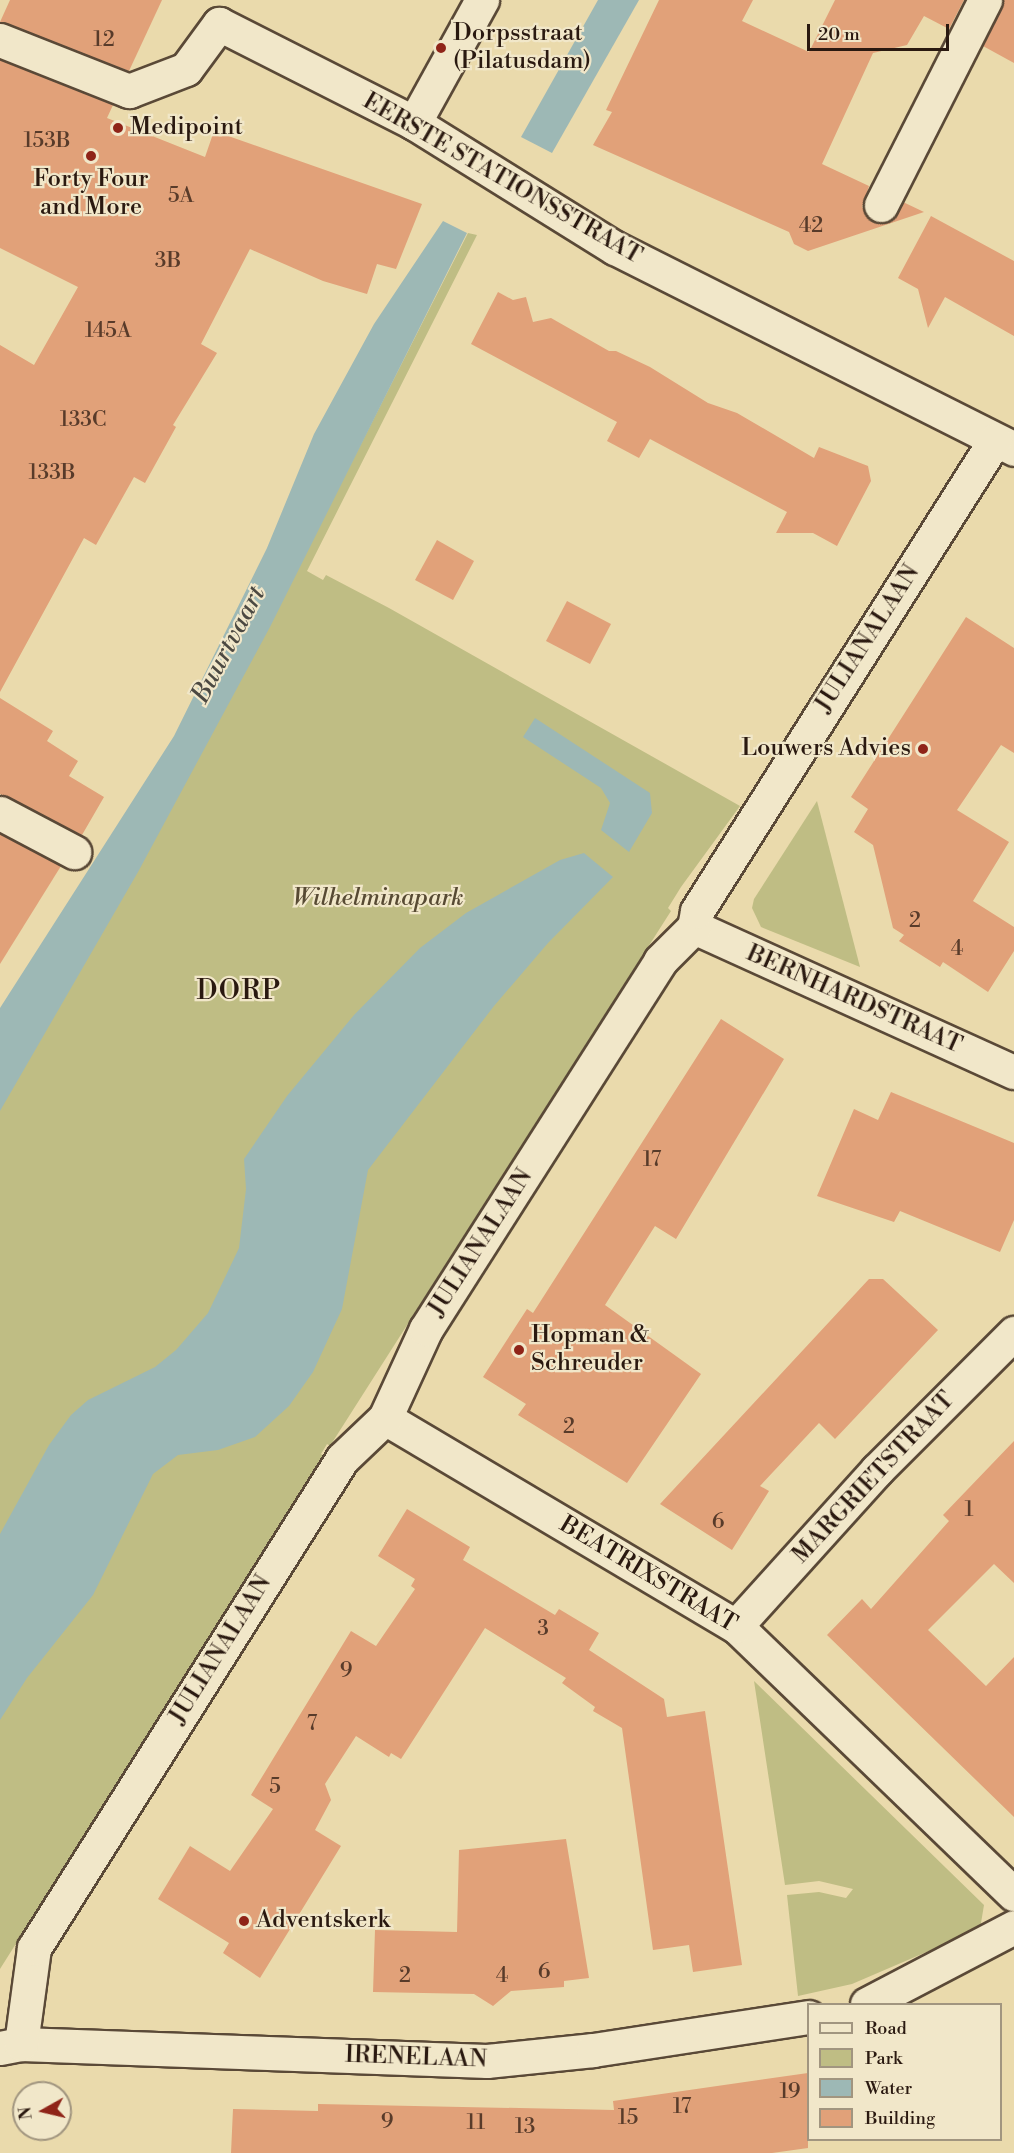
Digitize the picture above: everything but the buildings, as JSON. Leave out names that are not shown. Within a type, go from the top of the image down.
[{"type":"street","points":[[414,123],[482,0]]},
{"type":"street","points":[[880,205],[985,0]]},
{"type":"street","name":"EERSTE STATIONSSTRAAT","points":[[0,40],[129,91],[186,69],[219,24],[414,123],[615,248],[1005,444]]},
{"type":"street","name":"JULIANALAAN","points":[[11,2045],[34,1948],[342,1459],[385,1418],[426,1329],[660,961],[694,927],[697,911],[1005,444]]},
{"type":"street","points":[[0,813],[74,852]]},
{"type":"street","name":"BERNHARDSTRAAT","points":[[694,927],[1014,1072]]},
{"type":"street","name":"MARGRIETSTRAAT","points":[[736,1626],[877,1470],[1014,1333]]},
{"type":"street","name":"BEATRIXSTRAAT","points":[[385,1418],[736,1626],[1014,1894]]},
{"type":"street","points":[[869,2003],[1014,1927]]},
{"type":"street","name":"IRENELAAN","points":[[11,2045],[487,2061],[593,2050],[807,2017]]},
{"type":"green space","name":"Wilhelminapark","points":[[468,233],[477,235],[307,571],[323,580],[326,575],[389,608],[740,806],[681,887],[668,908],[671,911],[330,1446],[327,1444],[321,1454],[324,1456],[0,1969],[0,1058],[299,566]]},
{"type":"green space","points":[[817,801],[860,967],[761,927],[752,908],[754,899]]},
{"type":"green space","points":[[754,1681],[984,1905],[980,1929],[852,1984],[798,1996],[787,1895],[819,1892],[846,1898],[853,1889],[819,1881],[785,1885]]},
{"type":"water","points":[[598,0],[639,0],[552,153],[521,137]]},
{"type":"water","name":"Buurtvaart","points":[[443,221],[467,233],[270,627],[138,872],[0,1111],[0,1008],[174,736],[267,548],[314,434],[374,324]]},
{"type":"water","points":[[535,718],[650,793],[652,813],[629,852],[601,830],[610,803],[601,788],[523,737]]},
{"type":"water","points":[[584,853],[613,877],[548,943],[494,1006],[368,1170],[342,1309],[313,1372],[289,1406],[255,1437],[218,1450],[178,1455],[153,1474],[93,1595],[27,1678],[0,1720],[0,1534],[49,1445],[71,1415],[88,1400],[155,1367],[176,1350],[208,1313],[239,1248],[246,1189],[244,1159],[287,1096],[354,1015],[420,948],[466,913],[560,860]]},
{"type":"place","name":"Dorpsstraat (Pilatusdam)","points":[[441,48]]},
{"type":"place","name":"Medipoint","points":[[118,128]]},
{"type":"place","name":"Forty Four and More","points":[[91,156]]},
{"type":"place","name":"Louwers Advies","points":[[923,749]]},
{"type":"place","name":"Hopman & Schreuder","points":[[519,1350]]},
{"type":"place","name":"Adventskerk","points":[[244,1921]]},
{"type":"district","name":"DORP","points":[[239,992]]}]
